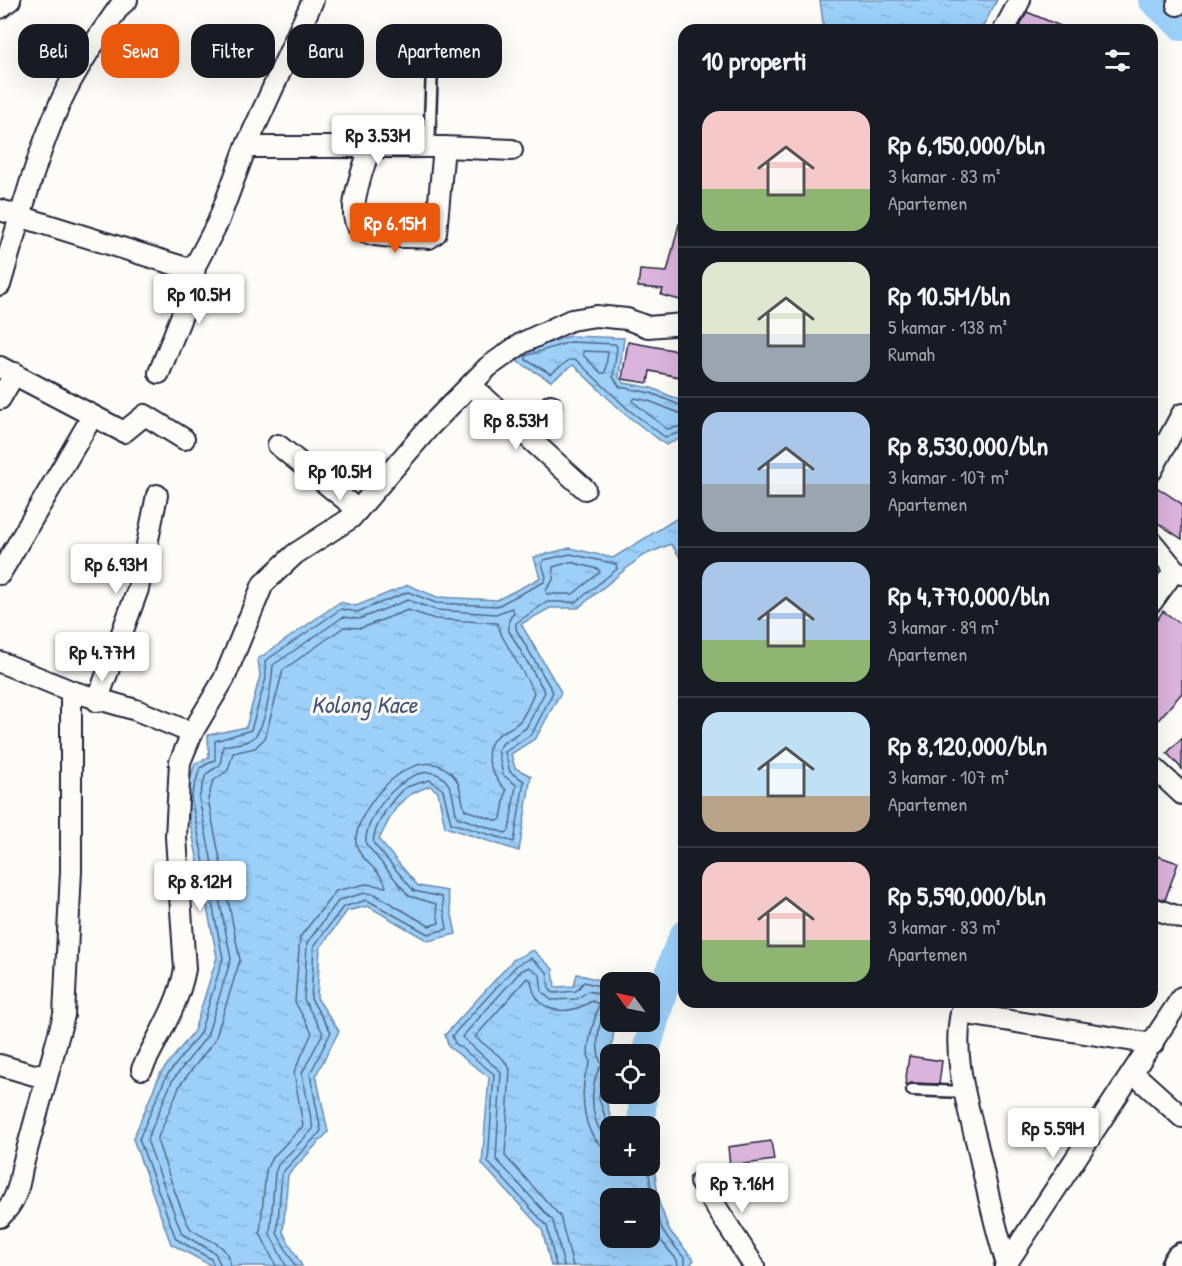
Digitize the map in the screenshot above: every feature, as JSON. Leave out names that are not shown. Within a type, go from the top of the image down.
[{"type":"highway","points":[[1178,1266],[1182,1260]]},
{"type":"street","points":[[0,8],[10,0]]},
{"type":"street","points":[[0,285],[40,155],[61,102],[87,54],[120,6],[127,0]]},
{"type":"street","points":[[159,373],[193,287],[195,266],[218,222],[246,147],[313,0]]},
{"type":"street","points":[[1007,24],[1020,0]]},
{"type":"street","points":[[246,147],[436,147],[512,150]]},
{"type":"street","points":[[370,147],[354,205],[353,217],[357,225],[369,233],[429,238],[436,232],[436,147]]},
{"type":"street","points":[[0,210],[186,268],[195,266]]},
{"type":"street","points":[[142,1069],[156,1039],[172,1013],[181,991],[185,969],[176,837],[178,775],[192,733],[224,679],[263,584],[295,554],[351,518],[430,426],[472,386],[488,367],[503,356],[562,324],[596,316],[627,319],[648,327],[675,325]]},
{"type":"street","points":[[0,399],[7,370],[124,432],[145,415],[184,439]]},
{"type":"street","points":[[472,386],[585,489]]},
{"type":"street","points":[[527,436],[550,405]]},
{"type":"street","points":[[1160,433],[1182,414]]},
{"type":"street","points":[[0,574],[92,417]]},
{"type":"street","points":[[278,445],[358,510]]},
{"type":"street","points":[[97,701],[138,589],[156,495]]},
{"type":"street","points":[[1158,549],[1179,572],[1158,595]]},
{"type":"street","points":[[0,662],[97,701],[136,710],[192,733]]},
{"type":"street","points":[[0,1217],[8,1210],[19,1190],[47,1073],[64,1015],[71,872],[71,691]]},
{"type":"street","points":[[1158,772],[1182,794]]},
{"type":"street","points":[[1158,910],[1182,918]]},
{"type":"street","points":[[1006,1265],[1182,997]]},
{"type":"street","points":[[963,1008],[958,1042],[965,1092],[1006,1265]]},
{"type":"street","points":[[968,1008],[1153,1044]]},
{"type":"street","points":[[0,1065],[34,1075],[47,1073]]},
{"type":"street","points":[[1133,1073],[1182,1117]]},
{"type":"street","points":[[700,1182],[754,1266]]},
{"type":"lane","points":[[433,78],[436,147]]},
{"type":"lane","points":[[912,1090],[965,1092]]},
{"type":"water","points":[[820,0],[997,0],[984,24],[823,24]]},
{"type":"water","points":[[570,336],[624,338],[619,377],[624,383],[652,388],[678,399],[678,439],[666,445],[625,414],[573,365],[551,381],[518,362],[516,353]]},
{"type":"water","name":"Kolong Kace","points":[[678,518],[678,554],[671,544],[642,556],[578,608],[550,608],[521,624],[561,692],[536,738],[511,754],[515,768],[531,776],[519,851],[445,827],[438,792],[430,786],[419,790],[397,806],[379,840],[418,886],[447,891],[456,934],[428,941],[368,906],[347,911],[320,948],[317,998],[339,1031],[316,1075],[328,1132],[288,1175],[283,1232],[302,1266],[212,1266],[171,1244],[133,1139],[160,1074],[194,1031],[217,957],[185,797],[195,763],[209,758],[208,735],[246,727],[260,676],[258,659],[340,602],[356,606],[408,585],[437,597],[497,600],[540,578],[534,557],[570,548],[613,558]]},
{"type":"water","points":[[533,950],[553,969],[555,987],[574,986],[577,974],[600,980],[600,1032],[614,1032],[612,1044],[600,1044],[600,1104],[607,1104],[610,1116],[600,1116],[600,1176],[655,1176],[657,1188],[600,1188],[600,1248],[660,1248],[660,1205],[669,1230],[694,1260],[689,1266],[551,1266],[542,1229],[482,1164],[489,1077],[449,1047],[445,1035],[513,960]]},
{"type":"building","points":[[1027,12],[1056,24],[1021,24]]},
{"type":"building","points":[[678,228],[678,299],[661,295],[663,289],[638,287],[640,270],[667,272]]},
{"type":"building","points":[[628,342],[678,351],[678,377],[650,371],[648,383],[622,379]]},
{"type":"building","points":[[1158,488],[1182,504],[1182,539],[1158,523]]},
{"type":"building","points":[[1163,611],[1182,625],[1182,693],[1158,720],[1158,618]]},
{"type":"building","points":[[1182,738],[1182,769],[1167,753]]},
{"type":"building","points":[[1158,856],[1178,863],[1165,900],[1158,898]]},
{"type":"building","points":[[909,1056],[942,1061],[939,1084],[905,1085]]},
{"type":"building","points":[[771,1141],[774,1160],[730,1166],[728,1147]]},
{"type":"waterway","points":[[1152,0],[1182,27]]},
{"type":"waterway","points":[[648,1044],[678,947]]},
{"type":"waterway","points":[[642,1104],[642,1116]]}]
